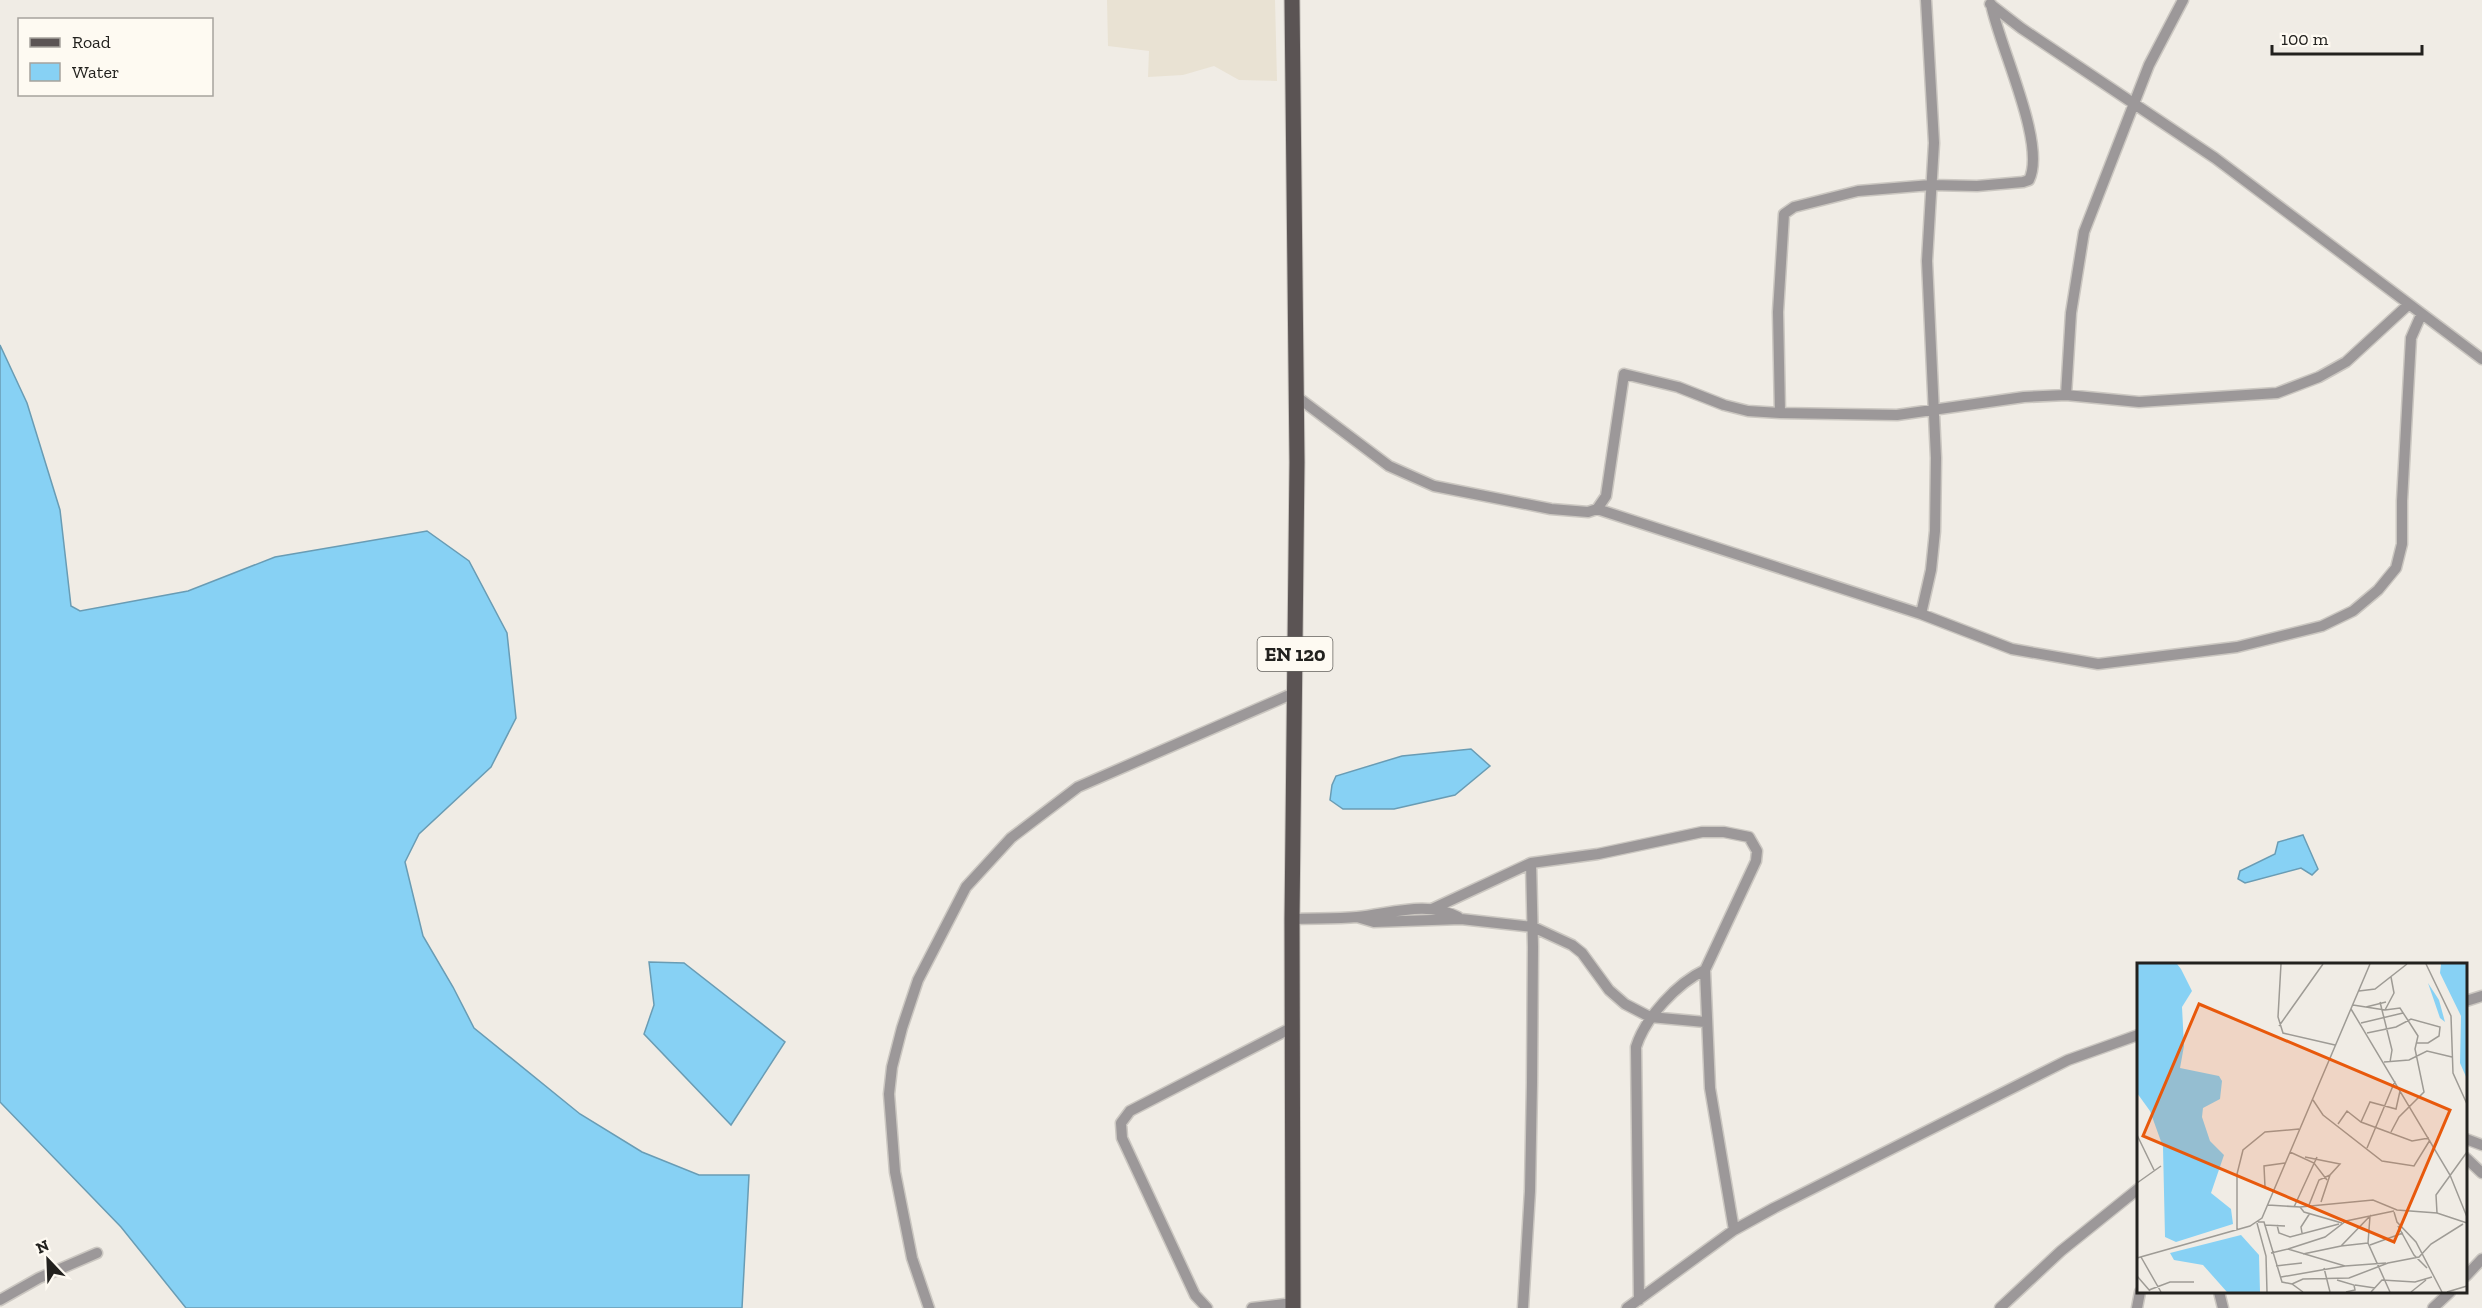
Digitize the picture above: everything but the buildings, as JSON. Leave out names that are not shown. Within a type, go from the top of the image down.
[{"type":"main road","name":"EN 120","points":[[1292,0],[1296,396],[1292,919],[1293,1306]]},
{"type":"street","points":[[1921,614],[1931,570],[1935,531],[1934,410],[1926,261],[1934,143],[1926,0]]},
{"type":"street","points":[[2066,395],[2071,313],[2084,231],[2149,65],[2183,0]]},
{"type":"street","points":[[1780,414],[1778,312],[1784,214],[1794,207],[1858,191],[1931,184],[1977,186],[2029,180],[2033,166],[2027,119],[1988,2]]},
{"type":"street","points":[[1988,2],[2022,28],[2215,158],[2482,359]]},
{"type":"street","points":[[1597,509],[1606,496],[1624,374],[1678,387],[1724,405],[1748,411],[1780,414],[1897,415],[2024,397],[2066,395],[2139,402],[2277,393],[2319,377],[2346,362],[2408,305]]},
{"type":"street","points":[[1296,396],[1389,466],[1434,486],[1551,509],[1588,512],[1597,509],[1921,614],[2012,649],[2098,664],[2237,647],[2322,626],[2353,611],[2378,590],[2396,568],[2402,544],[2402,501],[2411,338],[2421,315]]},
{"type":"street","points":[[929,1308],[912,1258],[895,1172],[889,1094],[892,1067],[918,980],[966,887],[1011,838],[1078,787],[1294,693]]},
{"type":"street","points":[[1432,909],[1531,863],[1598,854],[1702,832],[1724,832],[1749,837],[1757,851],[1756,861],[1704,969],[1710,1088],[1734,1230]]},
{"type":"street","points":[[1523,1308],[1530,1191],[1533,927],[1531,863]]},
{"type":"street","points":[[1292,919],[1357,917],[1406,909],[1432,909],[1455,915],[1461,919]]},
{"type":"street","points":[[1357,917],[1374,922],[1461,919],[1533,927],[1572,945],[1582,953],[1609,990],[1625,1004],[1650,1017],[1706,1022]]},
{"type":"street","points":[[1639,1300],[1636,1047],[1650,1017],[1687,980],[1704,969]]},
{"type":"street","points":[[2467,1001],[2482,996]]},
{"type":"street","points":[[1207,1308],[1195,1295],[1190,1285],[1122,1138],[1120,1123],[1130,1111],[1293,1027]]},
{"type":"street","points":[[1628,1308],[1734,1230],[1774,1208],[2068,1060],[2137,1036]]},
{"type":"street","points":[[2467,1139],[2482,1145]]},
{"type":"street","points":[[2467,1159],[2482,1173]]},
{"type":"street","points":[[2000,1308],[2061,1251],[2137,1191]]},
{"type":"street","points":[[0,1300],[39,1278],[97,1253]]},
{"type":"street","points":[[2467,1275],[2482,1259]]},
{"type":"street","points":[[2137,1308],[2140,1293]]},
{"type":"street","points":[[2219,1293],[2223,1308]]},
{"type":"street","points":[[2433,1308],[2449,1293]]},
{"type":"street","points":[[1252,1308],[1293,1306]]},
{"type":"shaded area","points":[[1107,0],[1275,0],[1277,81],[1239,80],[1214,66],[1183,75],[1148,77],[1149,51],[1108,46]]},
{"type":"water","points":[[0,345],[27,403],[60,510],[71,606],[80,611],[188,591],[275,557],[427,531],[469,561],[507,633],[516,718],[491,767],[419,834],[405,862],[423,936],[474,1028],[580,1114],[642,1152],[699,1175],[749,1175],[742,1308],[186,1308],[121,1227],[0,1102]]},
{"type":"water","points":[[1471,749],[1490,766],[1455,795],[1394,809],[1343,809],[1330,800],[1336,776],[1402,756]]},
{"type":"water","points":[[2303,835],[2318,869],[2312,875],[2301,868],[2245,883],[2238,879],[2240,871],[2275,854],[2278,842]]},
{"type":"water","points":[[649,962],[684,963],[785,1042],[731,1125],[644,1034],[654,1005]]}]
